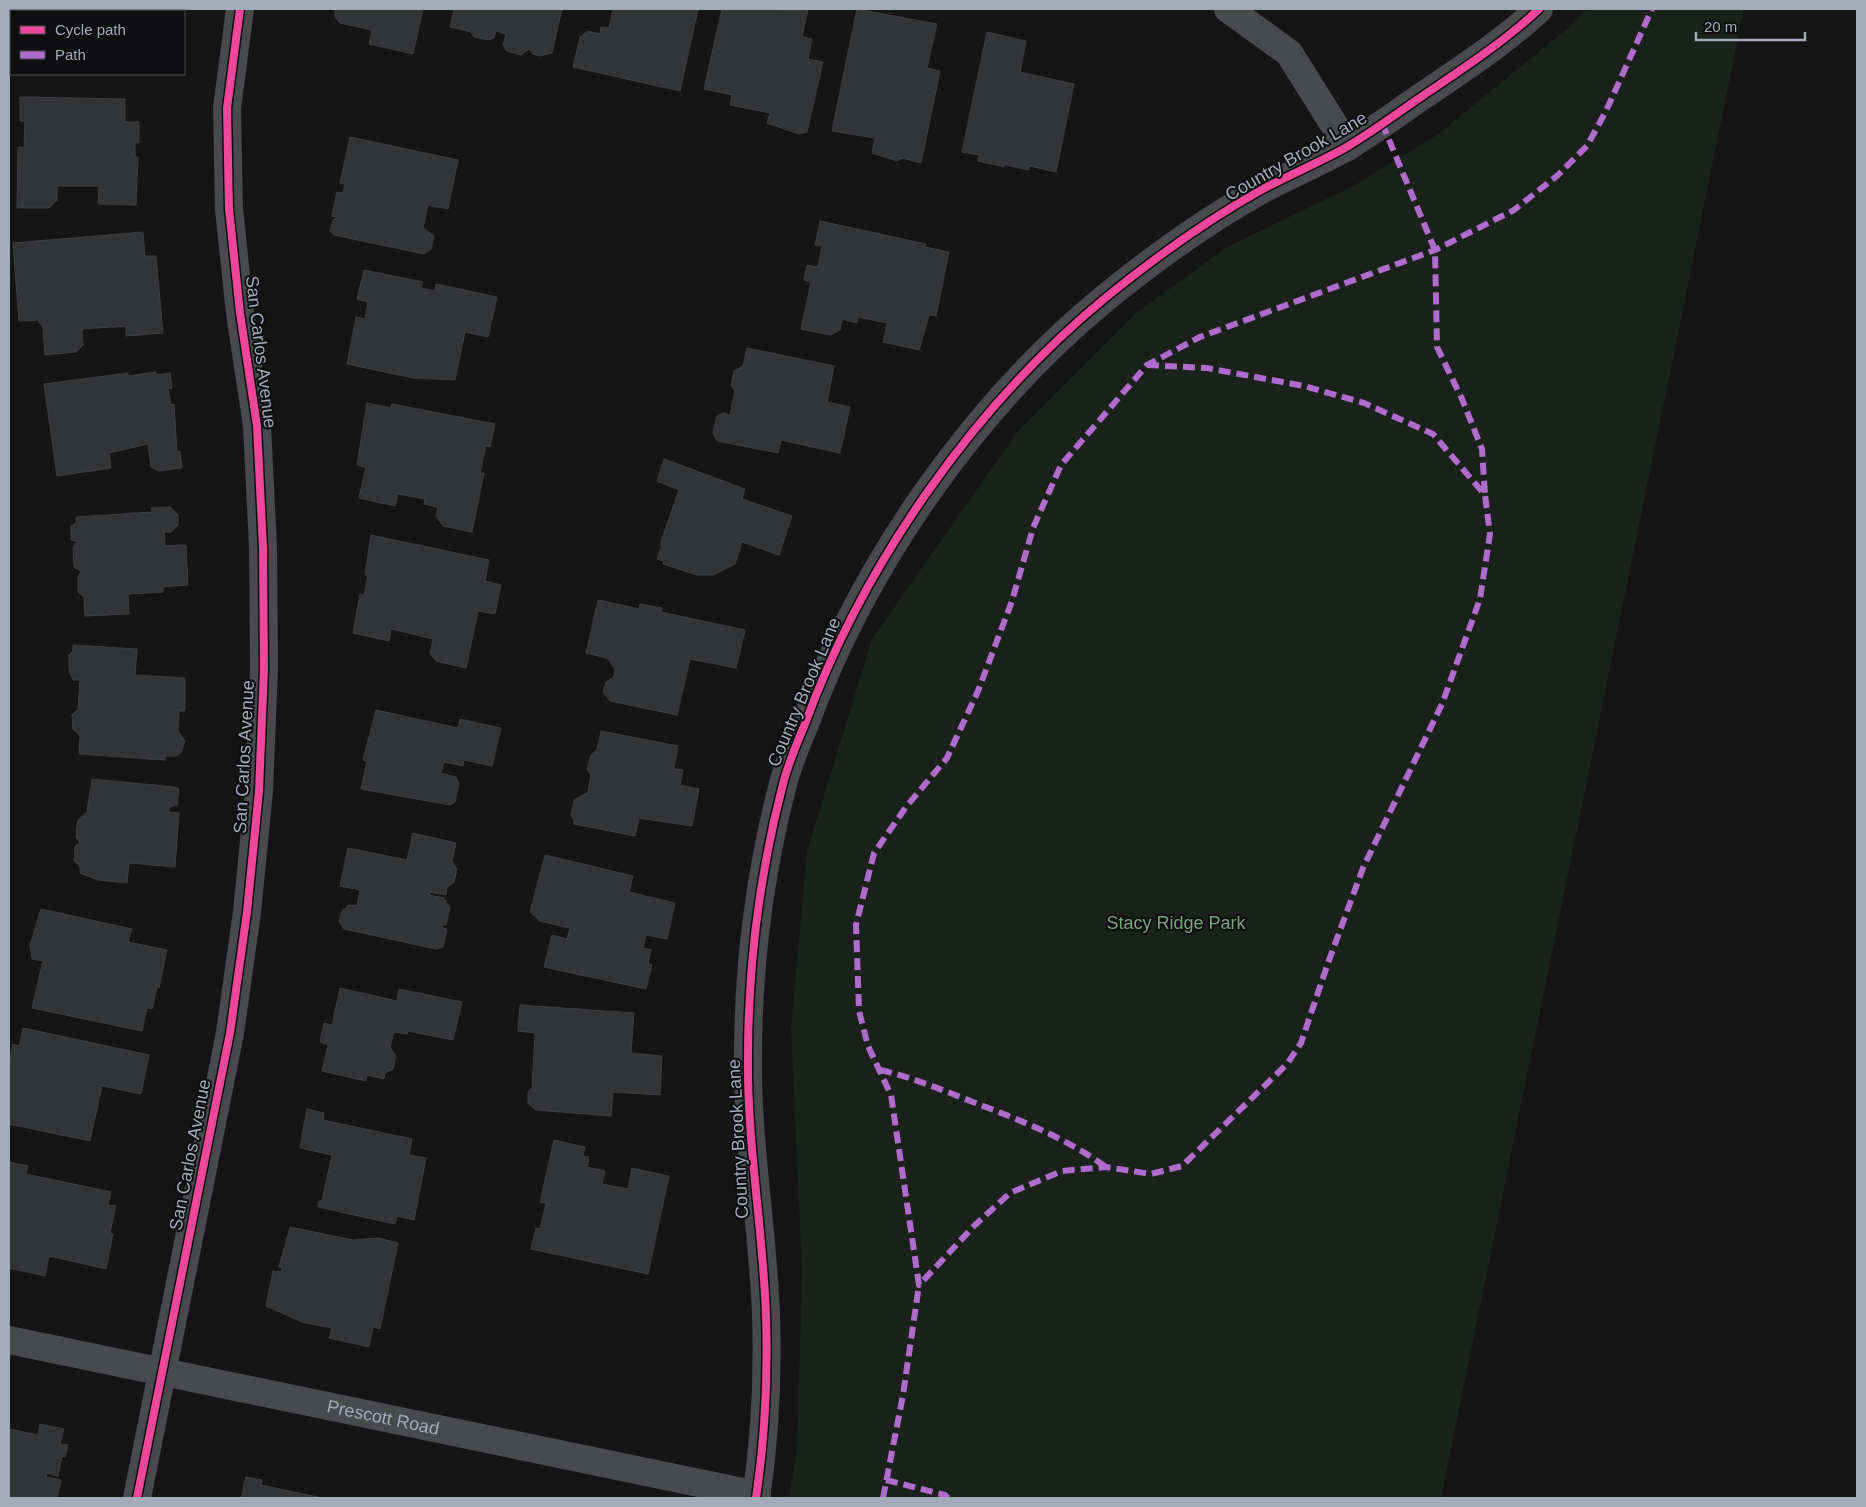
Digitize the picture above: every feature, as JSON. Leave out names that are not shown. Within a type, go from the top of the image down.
[{"type":"street","name":"San Carlos Avenue","points":[[137,1498],[230,1033],[247,912],[259,791],[264,669],[264,548],[257,426],[239,303],[228,182],[226,108],[240,9]]},
{"type":"street","points":[[1228,9],[1237,13],[1289,53],[1348,146]]},
{"type":"street","name":"Country Brook Lane","points":[[757,1497],[764,1422],[766,1316],[750,1150],[748,1057],[753,964],[764,872],[784,781],[817,689],[859,602],[909,518],[966,440],[1031,368],[1102,301],[1179,242],[1261,190],[1348,146],[1509,38],[1539,9]]},
{"type":"street","name":"Prescott Road","points":[[9,1340],[757,1497]]},
{"type":"green space","name":"Stacy Ridge Park","points":[[1587,9],[1744,9],[1441,1498],[789,1498],[797,1449],[802,1271],[791,1028],[807,851],[872,639],[1018,431],[1135,314],[1227,247],[1355,185],[1437,135],[1568,28]]},
{"type":"building","points":[[44,9],[130,9],[130,10]]},
{"type":"building","points":[[335,9],[423,9],[413,54],[369,44],[372,30],[340,23],[335,17]]},
{"type":"building","points":[[454,9],[562,9],[552,53],[540,56],[533,54],[529,49],[521,55],[507,51],[503,45],[506,34],[496,31],[494,38],[488,40],[474,37],[471,32],[450,27]]},
{"type":"building","points":[[613,9],[698,9],[680,91],[573,67],[580,37],[588,31],[600,34],[601,27],[609,28]]},
{"type":"building","points":[[722,9],[808,10],[802,37],[812,39],[808,59],[823,62],[807,132],[799,134],[767,123],[770,113],[730,105],[732,95],[704,89]]},
{"type":"building","points":[[857,9],[937,24],[927,68],[940,71],[921,163],[902,158],[898,161],[872,153],[875,138],[832,131]]},
{"type":"building","points":[[987,32],[1026,41],[1020,72],[1074,84],[1056,172],[1030,166],[1028,170],[1006,165],[1005,161],[1004,167],[978,161],[979,155],[962,152]]},
{"type":"building","points":[[20,97],[125,99],[125,122],[139,122],[139,143],[135,143],[135,157],[138,157],[136,205],[98,204],[99,186],[57,186],[57,200],[49,208],[17,208],[18,147],[24,148],[25,121],[20,121]]},
{"type":"building","points":[[350,137],[458,160],[448,209],[428,205],[423,228],[434,236],[431,249],[424,254],[334,235],[330,231],[333,220],[337,217],[332,216],[337,192],[343,193],[345,184],[340,183]]},
{"type":"building","points":[[820,221],[926,244],[925,247],[949,252],[936,316],[929,315],[919,350],[883,342],[887,323],[858,317],[857,323],[842,319],[840,330],[831,335],[801,329],[811,282],[804,280],[807,265],[818,267],[822,246],[815,245]]},
{"type":"building","points":[[143,232],[145,256],[156,256],[163,333],[126,336],[126,326],[82,329],[83,345],[76,352],[45,355],[43,327],[38,320],[19,321],[13,243]]},
{"type":"building","points":[[364,270],[423,282],[421,288],[435,291],[436,284],[497,297],[488,337],[465,332],[455,380],[413,378],[347,364],[356,317],[365,319],[368,302],[357,299]]},
{"type":"building","points":[[747,348],[834,366],[827,402],[850,407],[840,453],[781,440],[778,453],[717,441],[713,432],[717,416],[723,413],[730,415],[735,391],[731,385],[734,371],[743,366]]},
{"type":"building","points":[[156,372],[156,375],[170,373],[172,388],[168,389],[171,405],[174,404],[177,452],[180,451],[182,468],[159,471],[151,467],[148,444],[109,453],[111,468],[57,476],[44,384],[128,373],[128,376]]},
{"type":"building","points":[[367,403],[391,408],[392,404],[495,424],[490,447],[486,446],[480,473],[484,473],[472,532],[443,526],[436,516],[438,507],[424,504],[425,499],[398,494],[395,506],[359,498],[366,467],[357,465]]},
{"type":"building","points":[[664,459],[745,489],[742,499],[792,516],[779,555],[742,542],[735,564],[713,575],[697,575],[663,564],[664,561],[657,559],[662,545],[660,544],[679,490],[657,481]]},
{"type":"building","points":[[170,507],[178,515],[178,525],[171,532],[164,532],[165,546],[186,545],[188,585],[163,587],[163,592],[128,594],[129,614],[85,616],[84,597],[78,592],[78,578],[81,571],[74,567],[73,548],[77,542],[71,540],[71,526],[76,523],[76,517],[152,512],[151,508]]},
{"type":"building","points":[[371,535],[489,560],[485,581],[501,585],[495,614],[478,611],[466,668],[436,661],[430,654],[433,639],[391,629],[389,641],[353,633],[360,594],[364,595],[368,575],[365,575]]},
{"type":"building","points":[[598,600],[639,609],[640,604],[662,608],[661,612],[745,630],[736,668],[690,659],[677,715],[610,701],[603,692],[606,682],[614,677],[615,669],[607,658],[586,653]]},
{"type":"building","points":[[73,645],[137,649],[135,675],[185,678],[185,711],[179,711],[178,731],[185,741],[181,753],[176,756],[165,756],[165,760],[79,754],[80,736],[73,729],[72,715],[78,709],[80,680],[73,680],[69,670],[69,655],[73,651]]},
{"type":"building","points":[[376,710],[458,728],[460,719],[501,728],[492,766],[464,760],[463,766],[444,762],[441,773],[456,777],[459,784],[455,802],[450,805],[361,789],[367,761],[363,760]]},
{"type":"building","points":[[601,731],[678,746],[674,769],[683,770],[680,785],[699,789],[692,826],[639,818],[635,836],[574,824],[571,815],[574,800],[588,792],[591,775],[587,769],[591,755],[597,750]]},
{"type":"building","points":[[92,779],[179,789],[177,805],[169,807],[169,812],[179,813],[175,867],[129,863],[127,883],[98,880],[80,873],[80,867],[74,860],[75,847],[80,842],[76,838],[77,826],[78,820],[87,812]]},
{"type":"building","points":[[413,833],[456,843],[452,861],[457,869],[454,882],[447,888],[446,895],[430,892],[429,895],[444,898],[450,908],[446,925],[442,925],[442,928],[447,929],[443,947],[436,949],[344,929],[339,921],[342,911],[349,905],[357,906],[360,890],[340,886],[348,848],[407,860]]},
{"type":"building","points":[[545,855],[633,876],[629,892],[675,903],[667,939],[646,935],[643,948],[651,950],[648,963],[652,965],[646,989],[544,967],[552,935],[567,939],[570,928],[540,921],[530,912]]},
{"type":"building","points":[[41,909],[132,929],[128,942],[167,950],[159,988],[157,987],[152,1009],[147,1008],[142,1031],[32,1008],[43,961],[32,959],[30,945]]},
{"type":"building","points":[[340,988],[397,1001],[399,989],[462,1002],[453,1040],[408,1031],[407,1034],[394,1032],[390,1047],[396,1056],[393,1069],[385,1073],[384,1079],[367,1075],[366,1081],[322,1071],[328,1045],[320,1042],[324,1023],[332,1025]]},
{"type":"building","points":[[520,1005],[634,1013],[631,1053],[662,1056],[660,1095],[613,1092],[611,1116],[536,1110],[528,1103],[528,1092],[532,1088],[535,1033],[518,1031]]},
{"type":"building","points":[[23,1028],[149,1055],[141,1094],[102,1086],[90,1141],[9,1124],[9,1067],[13,1044],[19,1046]]},
{"type":"building","points":[[307,1109],[324,1113],[323,1120],[412,1139],[409,1155],[426,1158],[414,1220],[397,1216],[395,1224],[318,1207],[319,1201],[322,1201],[332,1155],[300,1148]]},
{"type":"building","points":[[554,1140],[585,1147],[583,1156],[589,1157],[587,1167],[605,1171],[602,1184],[628,1189],[632,1168],[669,1176],[648,1274],[531,1249],[536,1228],[540,1229],[546,1203],[540,1202]]},
{"type":"building","points":[[9,1162],[28,1166],[26,1174],[111,1192],[108,1205],[116,1206],[110,1233],[113,1234],[106,1269],[49,1256],[45,1276],[9,1268],[9,1220],[12,1215],[9,1214]]},
{"type":"building","points":[[290,1227],[353,1240],[379,1238],[398,1243],[380,1329],[373,1327],[369,1347],[329,1338],[332,1328],[302,1322],[266,1306],[273,1271],[281,1272],[282,1267],[279,1267]]},
{"type":"building","points":[[40,1424],[64,1429],[60,1444],[68,1445],[65,1457],[62,1456],[58,1476],[47,1473],[46,1477],[61,1480],[57,1498],[9,1498],[9,1429],[38,1435]]},
{"type":"building","points":[[246,1477],[262,1480],[261,1485],[322,1498],[241,1498]]},
{"type":"marked path","points":[[1147,365],[1207,368],[1304,386],[1364,403],[1433,434],[1485,495],[1490,534],[1480,599],[1442,704],[1363,868],[1301,1043],[1287,1064],[1182,1166],[1151,1174],[1106,1167],[1062,1171],[1010,1193],[975,1225],[919,1285],[891,1095],[868,1046],[859,1011],[856,925],[874,853],[906,807],[947,758],[978,691],[1012,601],[1033,528],[1061,465],[1147,365],[1200,337],[1435,250],[1514,210],[1558,175],[1587,146],[1606,111],[1652,9]]},
{"type":"marked path","points":[[1382,123],[1435,250],[1437,347],[1462,399],[1482,449],[1485,495]]},
{"type":"marked path","points":[[880,1070],[927,1084],[1025,1123],[1059,1138],[1106,1167]]},
{"type":"marked path","points":[[883,1498],[903,1395],[919,1285]]},
{"type":"marked path","points":[[886,1480],[945,1495],[948,1498]]},
{"type":"cycle path","points":[[137,1498],[230,1033],[247,912],[259,791],[264,669],[263,548],[257,426],[240,313],[229,209],[227,108],[240,9]]},
{"type":"cycle path","points":[[756,1498],[764,1430],[767,1360],[762,1251],[752,1154],[748,1090],[750,989],[757,920],[768,851],[787,769],[829,665],[858,606],[891,548],[927,492],[967,439],[1010,389],[1056,342],[1104,299],[1161,255],[1221,214],[1263,189],[1345,148],[1374,130],[1482,55],[1539,9]]}]
